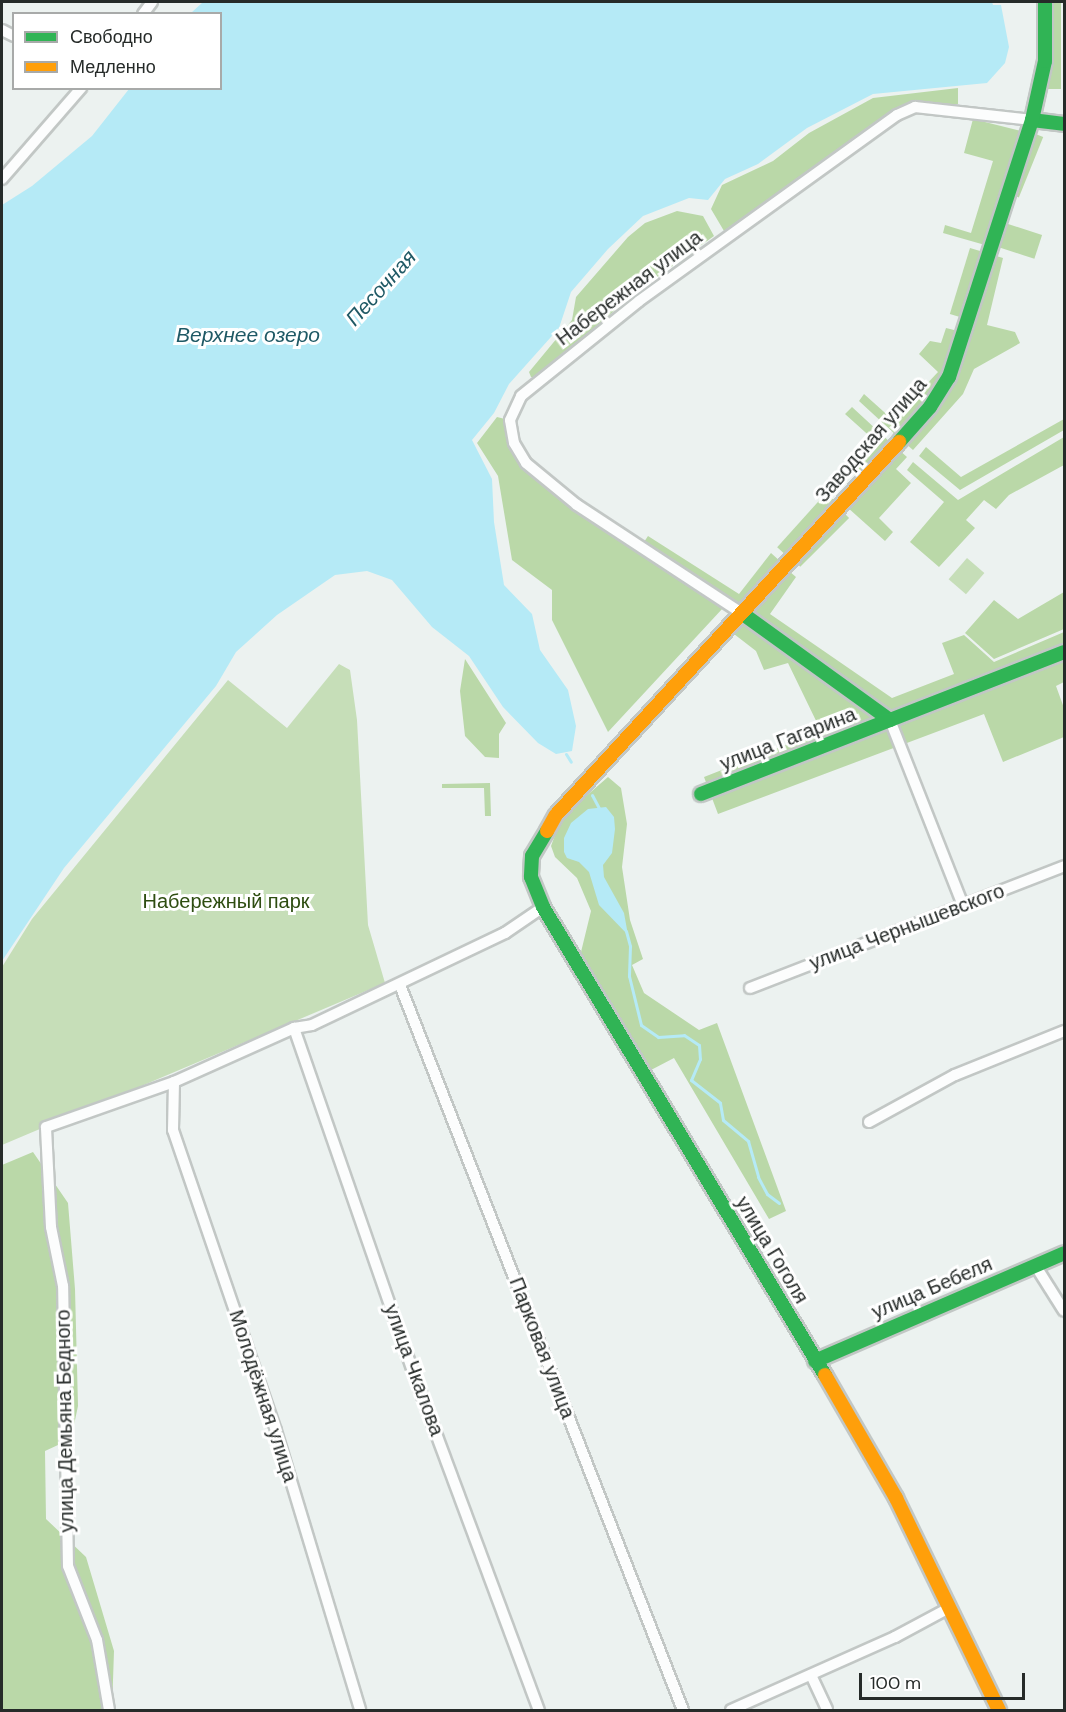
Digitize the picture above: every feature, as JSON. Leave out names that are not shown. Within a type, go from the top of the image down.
[{"type":"main road","name":"Заводская улица","points":[[556,815],[743,614],[922,416],[949,377],[1032,120],[1045,61],[1045,2]]},
{"type":"main road","name":"Набережная улица","points":[[1032,120],[1065,124]]},
{"type":"main road","name":"улица Гагарина","points":[[743,614],[890,720]]},
{"type":"main road","name":"улица Гагарина","points":[[701,794],[1065,652]]},
{"type":"main road","name":"улица Гоголя","points":[[556,815],[532,856],[531,877],[543,907],[896,1498],[999,1710]]},
{"type":"main road","name":"улица Бебеля","points":[[815,1360],[1065,1253]]},
{"type":"street","points":[[2,179],[79,90]]},
{"type":"street","name":"Набережная улица","points":[[743,614],[577,505],[526,463],[514,443],[510,420],[521,396],[639,301],[897,115],[915,107],[1032,120]]},
{"type":"street","points":[[890,720],[963,905]]},
{"type":"street","name":"улица Чернышевского","points":[[750,988],[1065,866]]},
{"type":"street","points":[[174,1082],[294,1028],[312,1024],[400,985],[505,933],[543,907]]},
{"type":"street","name":"Парковая улица","points":[[400,985],[683,1710]]},
{"type":"street","name":"улица Чкалова","points":[[294,1028],[415,1377],[538,1710]]},
{"type":"street","points":[[869,1122],[955,1074],[1065,1031]]},
{"type":"street","name":"улица Демьяна Бедного","points":[[109,1710],[97,1640],[68,1566],[63,1286],[51,1227],[46,1127],[174,1082]]},
{"type":"street","name":"Молодёжная улица","points":[[174,1082],[172,1130],[276,1431],[360,1710]]},
{"type":"street","points":[[1035,1266],[1065,1311]]},
{"type":"street","points":[[731,1710],[811,1675],[949,1608]]},
{"type":"street","points":[[811,1675],[827,1710]]},
{"type":"green space","points":[[1048,2],[1061,2],[1061,89],[1048,89]]},
{"type":"green space","points":[[958,88],[958,104],[914,104],[894,111],[724,231],[711,209],[722,185],[773,161],[809,133],[873,98]]},
{"type":"green space","points":[[973,119],[1021,131],[985,245],[943,233],[945,225],[971,233],[993,161],[964,153]]},
{"type":"green space","points":[[1033,133],[1043,137],[1019,197],[1009,193]]},
{"type":"green space","points":[[677,211],[703,216],[714,236],[634,294],[536,378],[531,377],[529,372],[572,320],[576,297],[628,237],[645,223]]},
{"type":"green space","points":[[1005,223],[1042,235],[1034,259],[997,247]]},
{"type":"green space","points":[[970,248],[983,252],[963,318],[950,314]]},
{"type":"green space","points":[[993,255],[1003,258],[987,325],[1015,332],[1020,343],[974,369],[963,394],[913,450],[905,443],[934,410]]},
{"type":"green space","points":[[946,328],[958,331],[944,373],[926,404],[897,436],[859,401],[864,394],[893,420],[938,372],[919,354],[930,341],[941,343]]},
{"type":"green space","points":[[852,407],[891,443],[858,478],[849,470],[875,441],[845,414]]},
{"type":"green space","points":[[497,417],[505,419],[510,445],[523,467],[571,506],[723,608],[608,732],[552,620],[552,590],[512,560],[498,476],[477,443]]},
{"type":"green space","points":[[1064,419],[1064,430],[960,490],[919,456],[926,447],[961,477]]},
{"type":"green space","points":[[1064,437],[1064,465],[1009,495],[996,509],[984,500],[966,520],[975,528],[939,567],[910,542],[944,502],[907,470],[913,462],[958,500]]},
{"type":"green space","points":[[899,450],[907,457],[896,469],[911,483],[879,518],[893,532],[885,541],[847,507]]},
{"type":"green space","points":[[826,493],[835,501],[786,555],[777,547]]},
{"type":"green space","points":[[842,511],[849,518],[800,567],[793,560]]},
{"type":"green space","points":[[648,536],[739,594],[771,553],[781,562],[742,607],[644,542]]},
{"type":"green space","points":[[967,558],[984,573],[966,594],[949,579]]},
{"type":"green space","points":[[789,571],[796,577],[770,614],[892,698],[954,674],[942,643],[964,635],[994,662],[1064,632],[1064,682],[1056,686],[1064,708],[1064,737],[1003,762],[984,714],[718,814],[704,777],[821,731],[788,663],[764,670],[756,651],[734,634]]},
{"type":"green space","points":[[1064,592],[1064,629],[994,659],[965,633],[994,600],[1018,619]]},
{"type":"green space","points":[[465,659],[506,723],[499,734],[499,758],[485,757],[465,736],[460,691]]},
{"type":"green space","name":"Набережный парк","points":[[339,664],[350,670],[357,720],[368,925],[385,983],[2,1145],[2,967],[32,919],[228,680],[287,728]]},
{"type":"green space","points":[[608,777],[621,788],[627,824],[622,867],[630,920],[643,959],[632,965],[644,993],[699,1030],[717,1023],[786,1211],[769,1219],[674,1058],[651,1070],[581,952],[591,911],[577,878],[555,857],[551,846],[558,827],[577,804]]},
{"type":"green space","points":[[490,783],[491,816],[485,816],[484,788],[442,788],[442,784]]},
{"type":"green space","points":[[33,1152],[68,1203],[75,1289],[78,1406],[71,1439],[45,1451],[46,1519],[86,1557],[114,1651],[112,1710],[2,1710],[2,1165]]},
{"type":"water","name":"Верхнее озеро","points":[[203,2],[992,2],[993,5],[1001,5],[1009,47],[1005,63],[987,83],[873,94],[807,128],[758,164],[725,179],[708,200],[689,198],[643,216],[608,249],[571,292],[559,328],[509,384],[494,413],[472,440],[492,479],[494,522],[504,585],[532,614],[540,650],[568,690],[576,726],[572,751],[556,754],[538,743],[503,707],[469,656],[432,627],[392,580],[367,571],[335,575],[277,615],[236,652],[216,686],[64,868],[2,961],[2,205],[32,186],[92,136],[128,90],[222,90],[222,12],[192,12]]},
{"type":"water","points":[[606,807],[614,817],[615,829],[612,853],[603,865],[604,877],[624,913],[628,935],[599,905],[589,872],[579,862],[567,858],[564,852],[564,838],[571,823],[588,809]]},
{"type":"waterway","points":[[566,754],[571,762]]},
{"type":"waterway","points":[[592,795],[599,808]]},
{"type":"waterway","points":[[626,931],[630,946],[629,976],[641,1025],[658,1037],[684,1035],[699,1045],[700,1059],[691,1080],[720,1103],[723,1120],[748,1141],[758,1177],[767,1194],[779,1203]]},
{"type":"traffic: fast","points":[[899,442],[930,407],[949,377],[1032,120],[1045,61],[1045,2]]},
{"type":"traffic: fast","points":[[1032,120],[1064,124]]},
{"type":"traffic: fast","points":[[743,614],[890,720],[1064,652]]},
{"type":"traffic: fast","points":[[701,794],[890,720]]},
{"type":"traffic: fast","points":[[547,831],[532,856],[531,877],[543,907],[825,1375]]},
{"type":"traffic: fast","points":[[815,1361],[1064,1253]]},
{"type":"traffic: slow","points":[[547,831],[556,815],[899,442]]},
{"type":"traffic: slow","points":[[825,1375],[896,1498],[999,1710]]},
{"type":"water label","name":"Песочная","points":[[381,288]]}]
